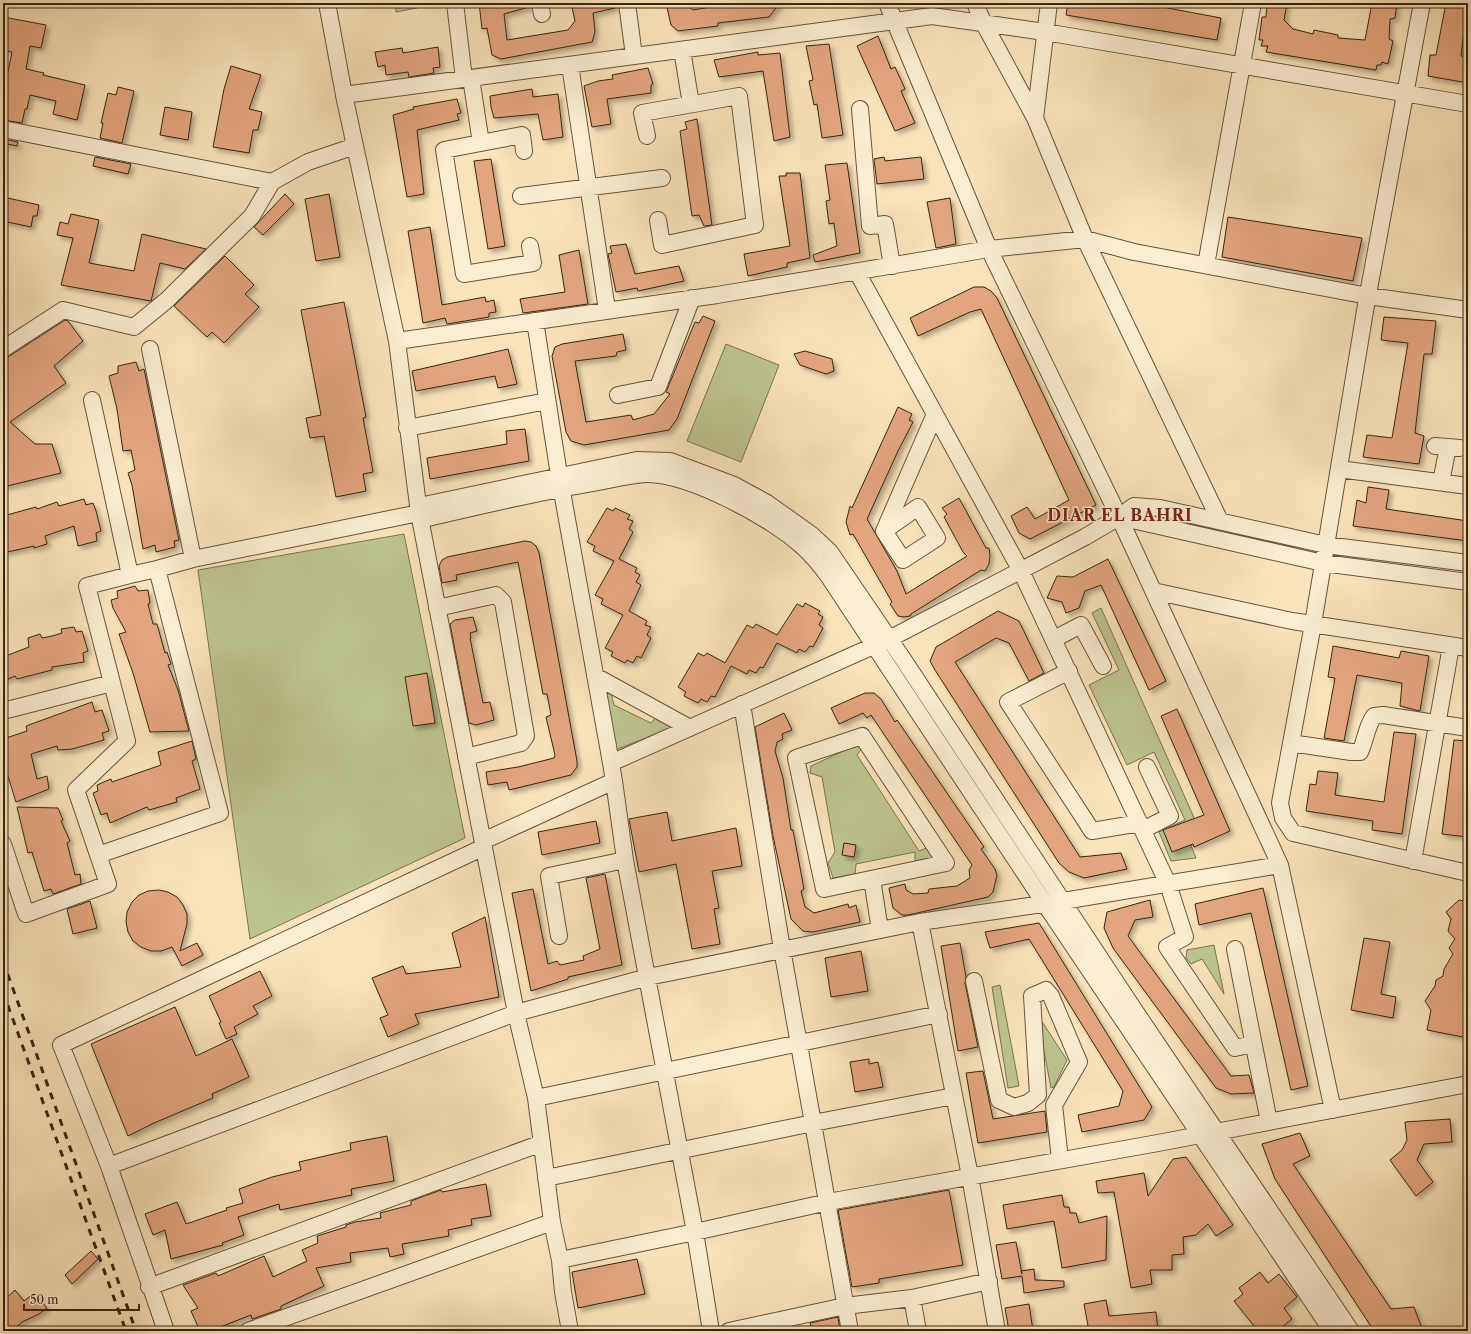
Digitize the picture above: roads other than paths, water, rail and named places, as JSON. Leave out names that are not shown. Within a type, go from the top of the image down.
[{"type":"street","points":[[326,3],[344,95],[397,341],[418,513],[516,1013],[536,1098],[552,1222],[560,1260],[563,1292],[570,1331]]},
{"type":"street","points":[[455,3],[467,79],[481,143]]},
{"type":"street","points":[[627,3],[634,56]]},
{"type":"street","points":[[887,3],[989,249],[1119,517],[1280,865],[1333,1110]]},
{"type":"street","points":[[975,3],[983,22],[1036,118],[1085,239],[1220,521]]},
{"type":"street","points":[[1036,118],[1049,3]]},
{"type":"street","points":[[1206,265],[1253,3]]},
{"type":"street","points":[[1422,3],[1368,296],[1313,624],[1280,803],[1283,818],[1293,833],[1413,861],[1468,872]]},
{"type":"street","points":[[344,95],[932,16],[983,22],[1045,32],[1468,104]]},
{"type":"street","points":[[682,50],[690,104]]},
{"type":"street","points":[[570,65],[607,310]]},
{"type":"street","points":[[647,136],[642,113],[739,96],[755,225],[662,245],[658,220]]},
{"type":"street","points":[[860,109],[870,226],[885,224],[892,266]]},
{"type":"street","points":[[3,129],[272,182]]},
{"type":"street","points":[[524,151],[522,135],[444,150],[464,274],[533,264],[530,246]]},
{"type":"street","points":[[3,350],[63,310],[134,327],[167,300],[252,216],[272,182],[308,162],[355,146]]},
{"type":"street","points":[[521,196],[662,178]]},
{"type":"street","points":[[397,341],[692,298],[857,272],[989,249],[1085,239],[1134,252],[1368,296],[1468,310]]},
{"type":"street","points":[[857,272],[1022,571],[1142,827],[1168,884],[1185,937],[1167,946],[1235,1048],[1254,1044]]},
{"type":"street","points":[[618,395],[658,387],[692,298]]},
{"type":"street","points":[[535,321],[560,482],[614,780],[625,860],[695,1232],[711,1331]]},
{"type":"street","points":[[150,349],[193,559]]},
{"type":"street","points":[[92,400],[130,575]]},
{"type":"street","points":[[408,428],[547,401]]},
{"type":"street","points":[[884,531],[935,414]]},
{"type":"street","points":[[1441,482],[1448,447]]},
{"type":"street","points":[[560,482],[637,460],[670,461],[734,485],[767,503],[812,535],[830,552],[1351,1331]]},
{"type":"street","points":[[1339,469],[1468,486]]},
{"type":"street","points":[[3,844],[26,914],[108,884],[76,790],[127,741],[87,586],[193,559],[418,513],[424,505],[560,482],[645,474],[663,476],[693,484],[740,506],[782,531],[802,546],[818,562],[1045,904],[1332,1331]]},
{"type":"street","points":[[611,763],[889,639],[1085,538],[1134,506],[1160,508],[1326,545],[1468,563]]},
{"type":"street","points":[[1119,517],[1323,563],[1468,582]]},
{"type":"street","points":[[98,854],[220,812],[157,569]]},
{"type":"street","points":[[1153,591],[1313,624],[1468,648]]},
{"type":"street","points":[[437,608],[496,595],[503,602],[526,736],[521,743],[466,757]]},
{"type":"street","points":[[1054,639],[1081,625],[1103,666]]},
{"type":"street","points":[[1413,861],[1451,646]]},
{"type":"street","points":[[1068,671],[1008,702],[1092,831],[1142,827],[1170,816],[1147,767]]},
{"type":"street","points":[[595,676],[690,728]]},
{"type":"street","points":[[3,711],[112,683]]},
{"type":"street","points":[[742,704],[782,949],[850,1331]]},
{"type":"street","points":[[1291,743],[1360,752],[1364,743],[1368,725],[1374,716],[1383,714],[1468,728]]},
{"type":"street","points":[[862,736],[946,863],[872,879],[824,889],[796,758],[862,736]]},
{"type":"street","points":[[166,1331],[149,1287],[109,1166],[61,1045],[614,780]]},
{"type":"street","points":[[559,936],[549,876],[625,860]]},
{"type":"street","points":[[109,1166],[516,1013],[648,977],[920,922],[1063,902],[1280,865]]},
{"type":"street","points":[[872,879],[880,930]]},
{"type":"street","points":[[920,922],[990,1281],[997,1331]]},
{"type":"street","points":[[1235,949],[1269,1122]]},
{"type":"street","points":[[974,981],[999,1100],[1014,1107],[1028,1103],[1038,1095]]},
{"type":"street","points":[[1038,1095],[1032,996],[1046,990],[1051,996],[1079,1062],[1054,1105],[1060,1160]]},
{"type":"street","points":[[536,1098],[939,1014]]},
{"type":"street","points":[[560,1260],[828,1202],[1201,1135],[1468,1084]]},
{"type":"street","points":[[1038,1095],[1054,1105]]},
{"type":"street","points":[[546,1178],[813,1123],[954,1096]]},
{"type":"street","points":[[149,1287],[542,1143]]},
{"type":"street","points":[[248,1331],[552,1222]]},
{"type":"street","points":[[730,1331],[845,1306],[912,1298],[990,1281]]},
{"type":"street","points":[[912,1298],[918,1331]]},
{"type":"railway","points":[[3,961],[136,1331]]},
{"type":"railway","points":[[3,992],[126,1331]]},
{"type":"district","name":"DIAR EL BAHRI","points":[[1120,515]]}]
